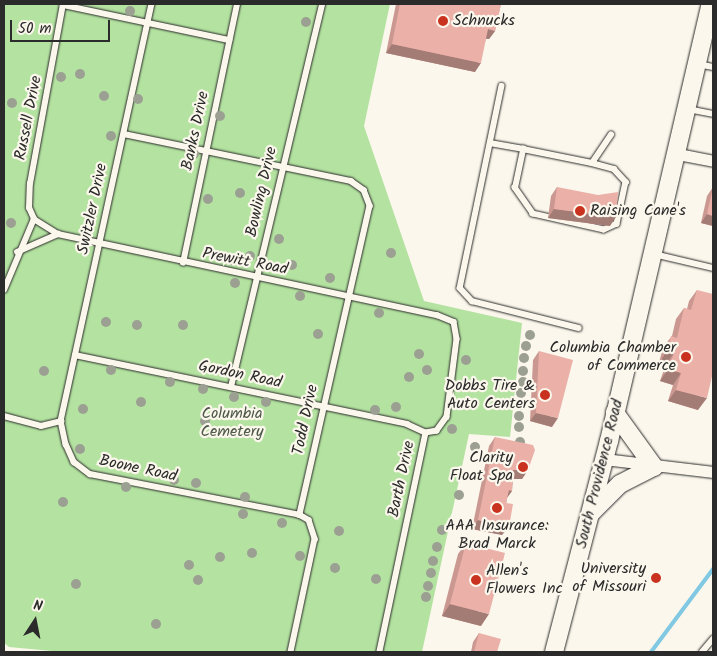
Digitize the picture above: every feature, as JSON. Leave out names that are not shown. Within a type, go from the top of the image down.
[{"type":"main road","name":"South Providence Road","points":[[554,652],[616,413],[688,109],[706,65],[711,4]]},
{"type":"main road","points":[[590,513],[620,484],[654,467],[616,413]]},
{"type":"street","points":[[678,154],[713,161]]},
{"type":"street","points":[[604,459],[654,467],[713,472]]},
{"type":"lane","points":[[63,4],[148,24],[229,40]]},
{"type":"lane","name":"Russell Drive","points":[[34,219],[30,184],[63,4]]},
{"type":"lane","name":"Switzler Drive","points":[[61,421],[152,4]]},
{"type":"lane","name":"Banks Drive","points":[[183,263],[205,150],[237,4]]},
{"type":"lane","name":"Bowling Drive","points":[[231,386],[322,4]]},
{"type":"lane","points":[[502,86],[460,288],[472,301],[580,328]]},
{"type":"lane","points":[[688,109],[713,114]]},
{"type":"lane","points":[[124,134],[282,167]]},
{"type":"lane","points":[[592,163],[611,135]]},
{"type":"lane","points":[[490,142],[614,169],[626,182],[613,229],[533,214],[525,208],[515,188],[522,149]]},
{"type":"lane","name":"Todd Drive","points":[[282,167],[351,181],[364,190],[370,206],[346,296],[300,514]]},
{"type":"lane","points":[[4,290],[17,252],[34,219]]},
{"type":"lane","name":"Prewitt Road","points":[[34,219],[58,234],[100,241],[183,263],[346,296],[454,322]]},
{"type":"lane","points":[[17,252],[58,234]]},
{"type":"lane","points":[[654,254],[713,268]]},
{"type":"lane","name":"Barth Drive","points":[[380,652],[426,433],[437,431],[447,417],[457,339],[454,322]]},
{"type":"lane","name":"Gordon Road","points":[[75,355],[407,424],[426,433]]},
{"type":"lane","points":[[4,416],[41,426],[61,421]]},
{"type":"lane","name":"Boone Road","points":[[61,421],[74,462],[90,474],[300,514]]},
{"type":"lane","points":[[291,652],[315,539],[309,520],[300,514]]},
{"type":"lane","points":[[702,652],[713,639]]},
{"type":"green space","name":"Columbia Cemetery","points":[[4,4],[390,4],[364,126],[424,301],[522,323],[510,437],[469,434],[422,652],[63,652],[9,647],[4,643]]},
{"type":"building","name":"Schnucks","points":[[400,4],[501,4],[495,31],[488,29],[481,63],[392,44]]},
{"type":"building","points":[[557,187],[598,195],[618,192],[616,217],[554,209]]},
{"type":"building","points":[[713,187],[713,216],[707,214]]},
{"type":"building","name":"Columbia Chamber of Commerce","points":[[697,290],[713,294],[713,372],[707,398],[676,390],[681,373],[668,369],[674,353],[667,351],[671,336],[677,338],[684,308],[691,310]]},
{"type":"building","name":"Dobbs Tire & Auto Centers","points":[[539,351],[573,360],[558,418],[536,413]]},
{"type":"building","points":[[495,437],[533,445],[535,450],[528,470],[513,470],[512,491],[509,490],[506,503],[513,504],[509,527],[478,520]]},
{"type":"building","points":[[466,543],[505,553],[489,614],[450,604]]},
{"type":"building","points":[[479,633],[501,639],[497,652],[474,652]]},
{"type":"waterway","points":[[651,652],[713,569]]},
{"type":"place","name":"Schnucks","points":[[443,21]]},
{"type":"place","name":"Raising Cane's","points":[[580,211]]},
{"type":"place","name":"Columbia Chamber of Commerce","points":[[686,357]]},
{"type":"place","name":"Dobbs Tire & Auto Centers","points":[[545,395]]},
{"type":"place","name":"Clarity Float Spa","points":[[523,467]]},
{"type":"place","name":"AAA Insurance: Brad Marck","points":[[497,508]]},
{"type":"place","name":"University of Missouri","points":[[656,578]]},
{"type":"place","name":"Allen's Flowers Inc","points":[[476,580]]}]
